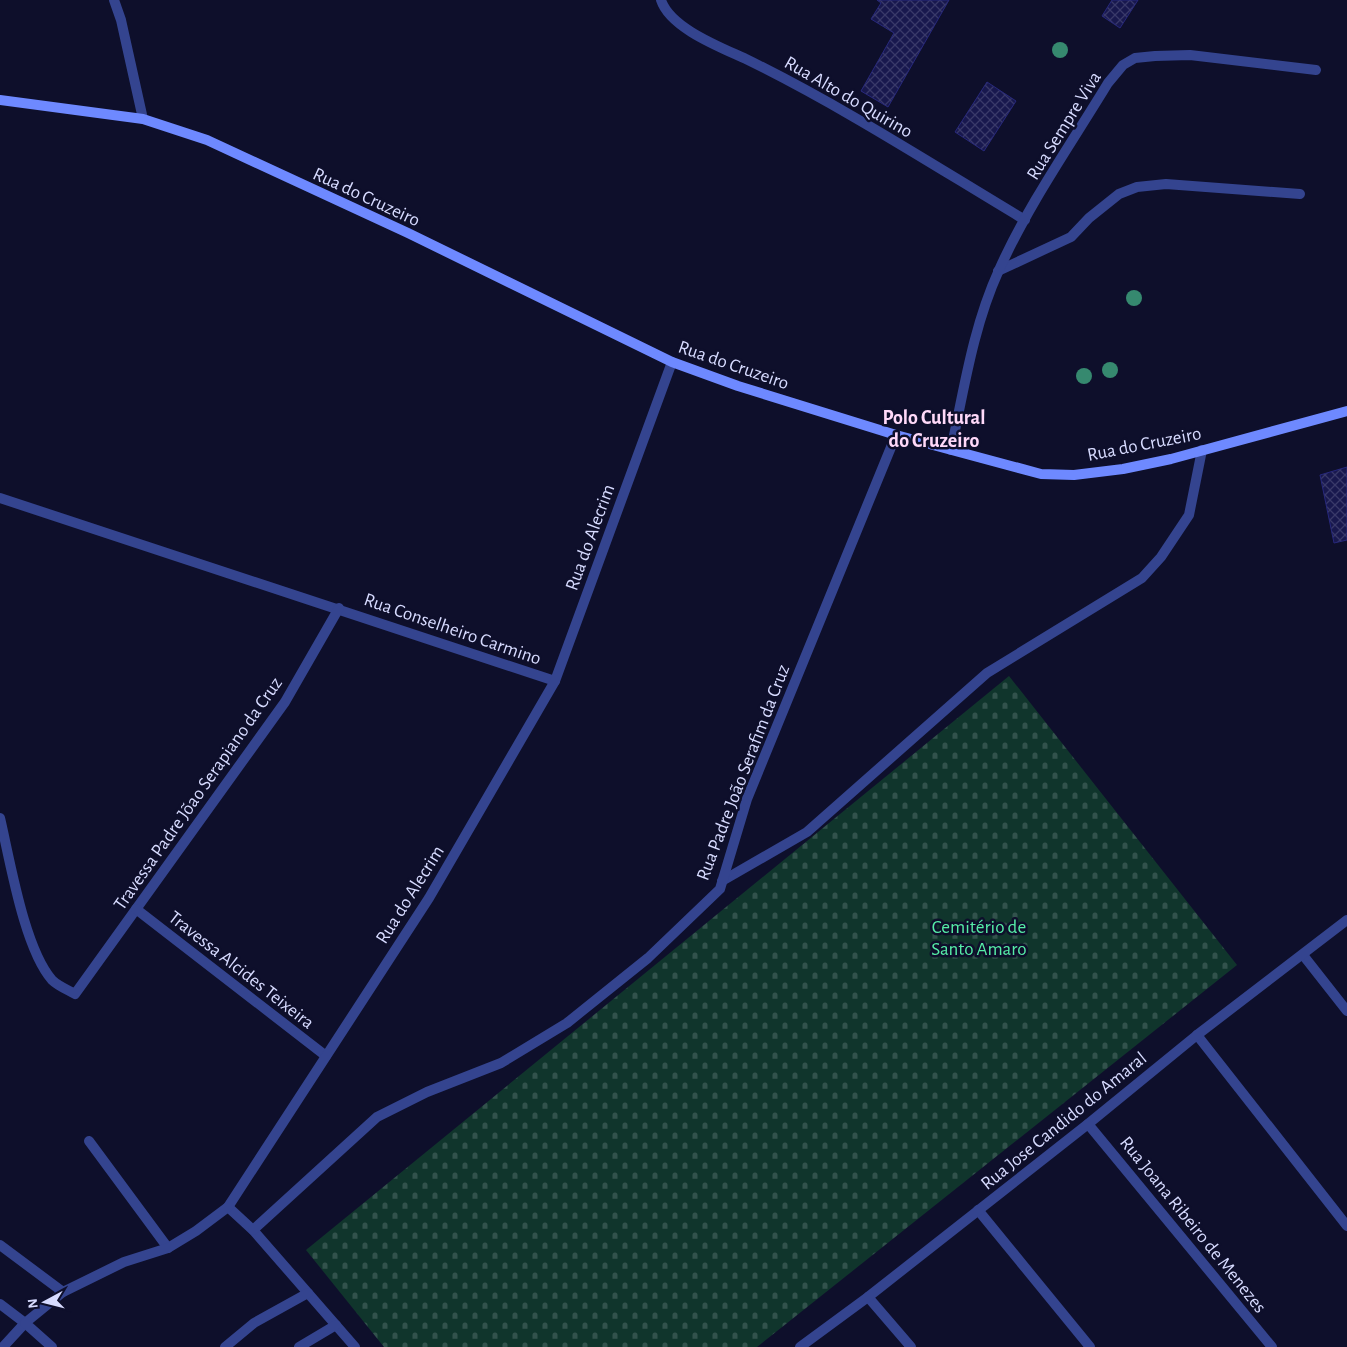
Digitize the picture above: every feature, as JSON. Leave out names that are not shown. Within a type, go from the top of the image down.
[{"type":"main road","name":"Rua do Cruzeiro","points":[[0,100],[143,119],[216,144],[408,233],[672,362],[738,386],[896,435],[1041,474],[1074,475],[1122,469],[1202,450],[1347,411]]},
{"type":"street","points":[[114,0],[121,20],[143,119]]},
{"type":"street","name":"Rua Alto do Quirino","points":[[661,0],[672,18],[706,41],[802,86],[1025,220]]},
{"type":"street","name":"Rua Sempre Viva","points":[[951,450],[973,344],[998,271],[1025,220],[1108,83],[1124,65],[1135,58],[1190,55],[1316,70]]},
{"type":"street","points":[[998,271],[1070,237],[1089,218],[1119,194],[1136,187],[1166,184],[1300,194]]},
{"type":"street","name":"Rua do Alecrim","points":[[3,1347],[26,1323],[63,1292],[124,1262],[168,1248],[196,1231],[228,1207],[429,898],[555,681],[672,362]]},
{"type":"street","name":"Rua Padre João Serafim da Cruz","points":[[253,1230],[377,1117],[427,1092],[501,1063],[567,1023],[648,958],[720,889],[747,799],[896,435]]},
{"type":"street","points":[[722,881],[807,832],[987,673],[1142,578],[1161,557],[1189,515],[1202,450]]},
{"type":"street","name":"Rua Conselheiro Carmino","points":[[0,498],[339,608],[555,681]]},
{"type":"street","name":"Travessa Padre Jõao Serapiano da Cruz","points":[[0,818],[23,916],[40,961],[53,980],[75,994],[285,702],[339,608]]},
{"type":"street","name":"Travessa Alcides Teixeira","points":[[136,909],[326,1056]]},
{"type":"street","name":"Rua Jose Candido do Amaral","points":[[800,1347],[868,1297],[1088,1124],[1197,1035],[1347,920]]},
{"type":"street","points":[[1303,955],[1347,1011]]},
{"type":"street","points":[[1197,1035],[1347,1226]]},
{"type":"street","name":"Rua Joana Ribeiro de Menezes","points":[[1088,1124],[1272,1347]]},
{"type":"street","points":[[89,1141],[168,1248]]},
{"type":"street","points":[[228,1207],[253,1230],[355,1347]]},
{"type":"street","points":[[978,1210],[1090,1347]]},
{"type":"street","points":[[0,1245],[63,1292]]},
{"type":"street","points":[[226,1347],[254,1323],[308,1293]]},
{"type":"street","points":[[868,1297],[910,1347]]},
{"type":"street","points":[[0,1304],[26,1323],[52,1347]]},
{"type":"street","points":[[299,1347],[336,1325]]},
{"type":"green space","name":"Cemitério de Santo Amaro","points":[[1009,676],[1237,965],[757,1347],[384,1347],[306,1250]]},
{"type":"building","points":[[877,0],[949,0],[888,107],[861,91],[894,33],[871,19],[881,3]]},
{"type":"building","points":[[1112,0],[1138,0],[1120,28],[1102,16]]},
{"type":"building","points":[[987,82],[1016,101],[984,151],[955,132]]},
{"type":"building","points":[[1347,467],[1347,540],[1334,543],[1320,475]]},
{"type":"district","name":"Polo Cultural do Cruzeiro","points":[[934,428]]}]
